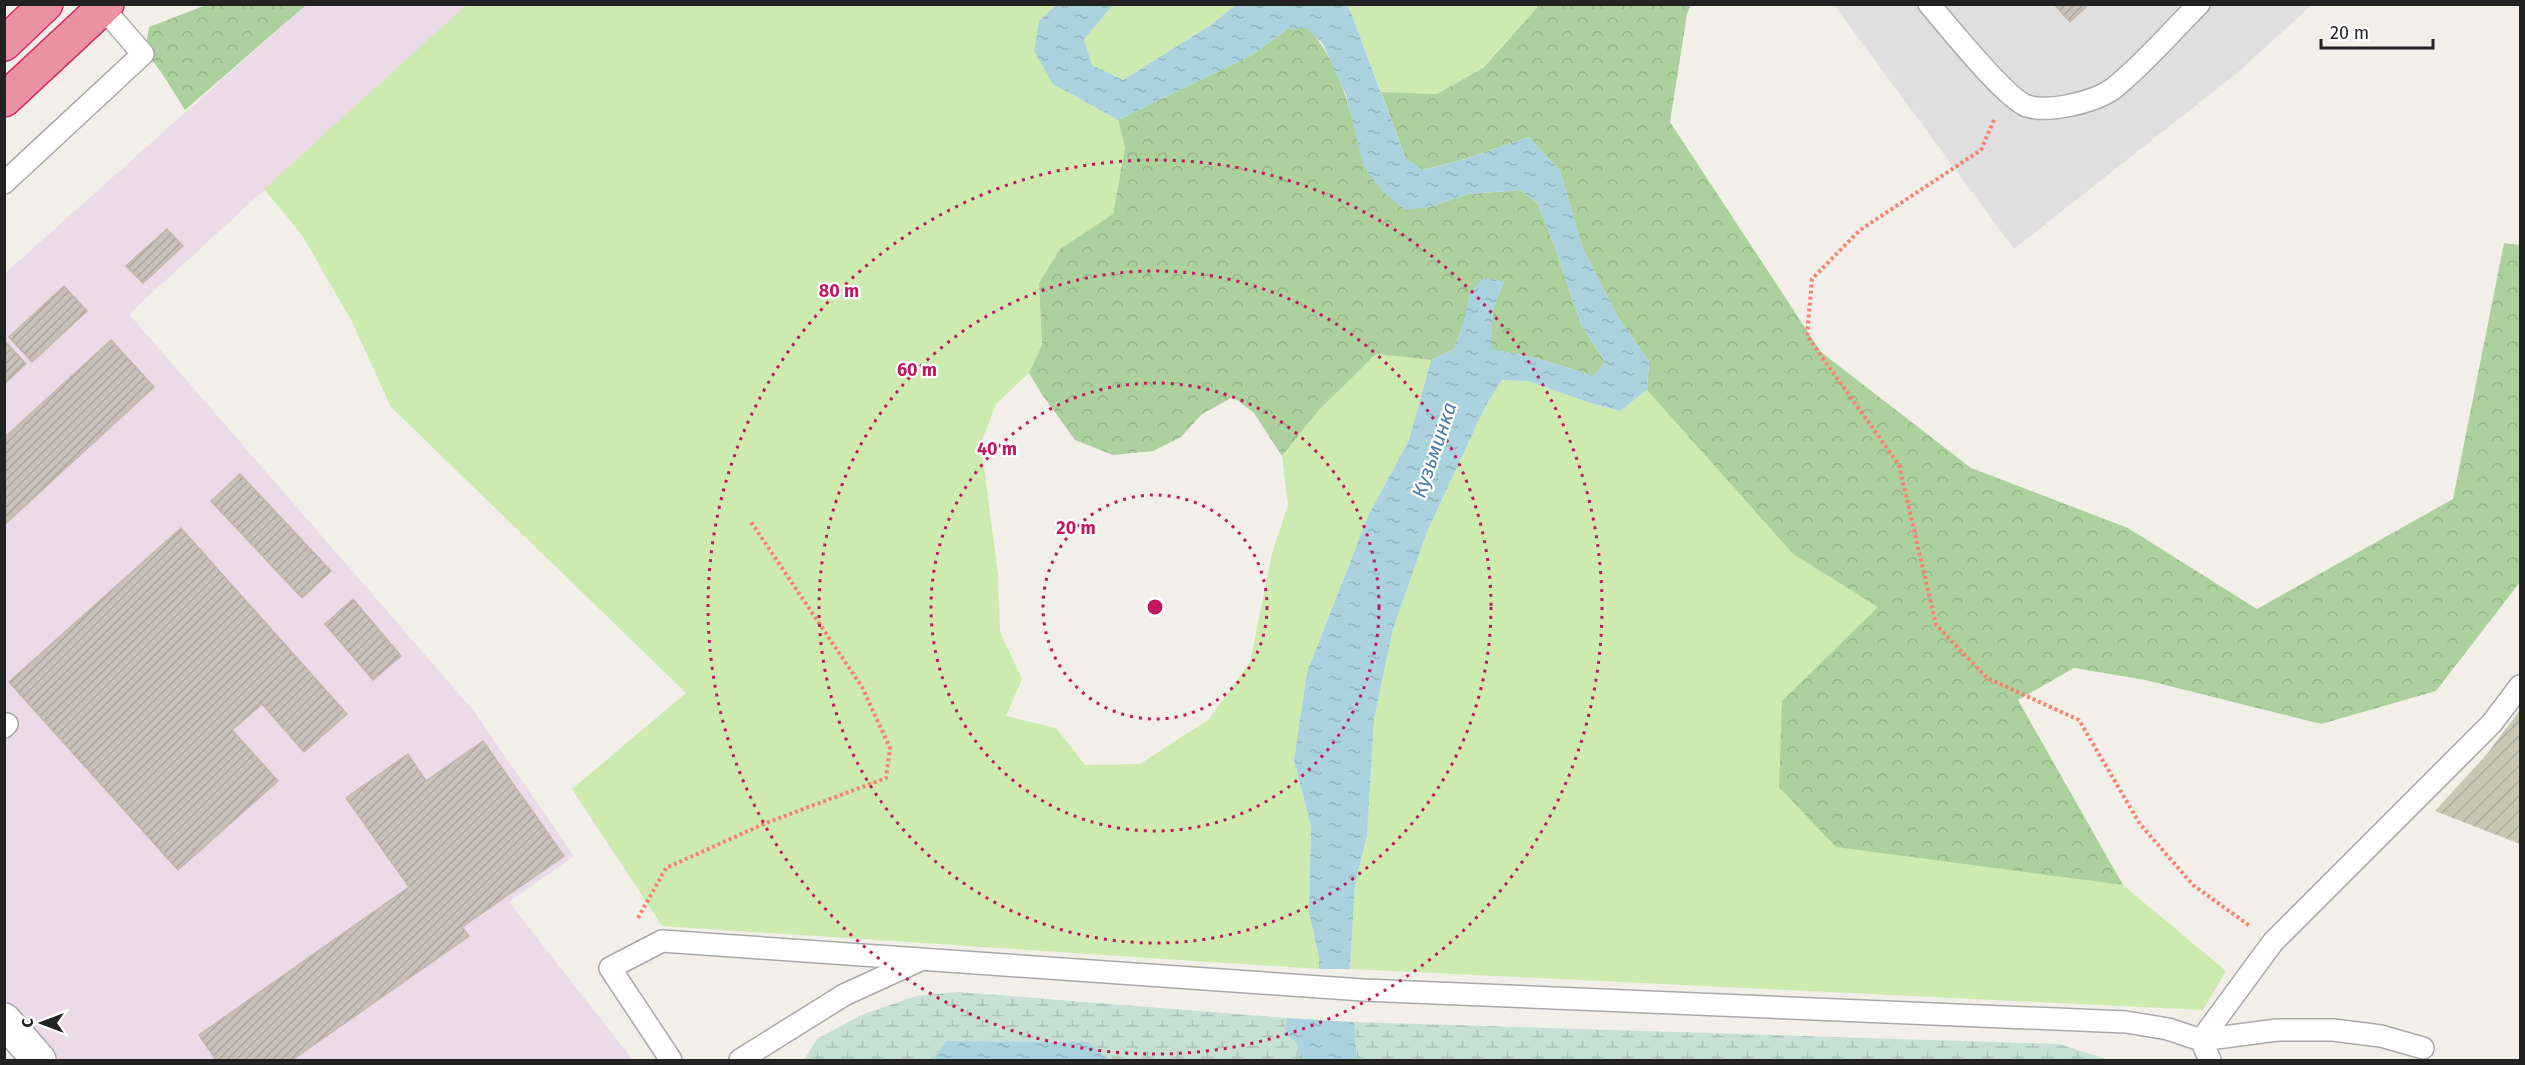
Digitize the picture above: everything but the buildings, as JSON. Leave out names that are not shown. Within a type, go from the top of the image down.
[{"type":"highway","points":[[4,44],[46,4]]},
{"type":"highway","points":[[4,100],[105,6]]},
{"type":"street","points":[[4,1020],[39,1060]]},
{"type":"lane","points":[[1929,4],[2006,92],[2026,106],[2047,108],[2076,105],[2113,89],[2199,4]]},
{"type":"lane","points":[[4,183],[143,54],[105,6]]},
{"type":"lane","points":[[2201,1040],[2273,942],[2492,723],[2520,686]]},
{"type":"lane","points":[[671,1060],[610,968],[662,941],[1363,990],[2126,1022],[2168,1029],[2201,1040],[2277,1030],[2333,1030],[2381,1036],[2423,1048]]},
{"type":"lane","points":[[740,1060],[844,995],[921,959]]},
{"type":"lane","points":[[2201,1040],[2210,1060]]},
{"type":"path","points":[[2006,92],[1981,150],[1860,230],[1812,279],[1807,336],[1899,465],[1936,625],[1987,678],[2079,720],[2140,824],[2193,885],[2273,942]]},
{"type":"path","points":[[610,968],[666,868],[766,823],[886,778],[890,748],[862,687],[751,522]]},
{"type":"shaded area","points":[[306,5],[466,5],[129,314],[473,710],[574,856],[509,902],[633,1060],[54,1060],[5,1002],[4,274]]},
{"type":"shaded area","points":[[1834,5],[2312,5],[2237,73],[2014,249]]},
{"type":"shaded area","points":[[2520,710],[2520,844],[2435,811],[2487,754]]},
{"type":"green space","points":[[206,5],[306,5],[185,110],[145,51],[149,27]]},
{"type":"green space","points":[[466,5],[1056,5],[1039,22],[1053,84],[1118,120],[1125,148],[1113,214],[1060,249],[1039,283],[1042,345],[1029,373],[996,404],[981,443],[998,575],[1000,632],[1022,679],[1006,716],[1056,728],[1085,765],[1140,764],[1209,719],[1250,662],[1272,553],[1288,505],[1282,456],[1318,411],[1376,354],[1431,360],[1409,440],[1369,514],[1307,672],[1294,760],[1311,827],[1309,913],[1319,957],[1319,969],[662,926],[572,789],[686,693],[391,407],[351,320],[302,235],[264,189]]},
{"type":"green space","points":[[1113,5],[1236,5],[1209,26],[1123,80],[1092,65],[1083,39]]},
{"type":"green space","points":[[1348,5],[1539,5],[1483,67],[1437,94],[1381,92]]},
{"type":"green space","points":[[1539,5],[1691,5],[1687,14],[1670,122],[1821,352],[1971,468],[2128,528],[2257,609],[2453,499],[2504,243],[2520,245],[2520,582],[2436,691],[2321,724],[2145,680],[2074,668],[2018,700],[2123,885],[1836,847],[1779,787],[1782,701],[1878,607],[1793,554],[1647,390],[1649,361],[1619,319],[1583,249],[1560,171],[1529,137],[1462,160],[1422,170],[1405,157],[1381,92],[1437,94],[1484,67]]},
{"type":"green space","points":[[1307,27],[1319,42],[1338,76],[1365,168],[1429,207],[1468,194],[1521,190],[1538,204],[1581,325],[1605,362],[1594,376],[1536,358],[1490,349],[1493,310],[1504,281],[1463,324],[1454,349],[1431,360],[1376,354],[1318,411],[1282,456],[1254,413],[1233,397],[1202,414],[1181,437],[1153,451],[1113,455],[1075,440],[1029,373],[1042,345],[1039,283],[1060,249],[1113,214],[1125,148],[1118,120],[1252,55],[1287,29]]},
{"type":"green space","points":[[1502,380],[1528,381],[1620,411],[1647,390],[1793,554],[1879,607],[1782,701],[1836,846],[2123,885],[2226,971],[2203,1010],[1350,969],[1355,884],[1367,836],[1374,719],[1393,629],[1427,532],[1485,407]]},
{"type":"green space","points":[[959,992],[1287,1018],[1284,1033],[1297,1043],[1299,1060],[1110,1060],[1088,1042],[946,1041],[932,1060],[804,1060],[817,1039],[861,1015],[916,996]]},
{"type":"green space","points":[[1354,1022],[2059,1044],[2109,1060],[1357,1060]]},
{"type":"water","name":"Кузьминка","points":[[1056,5],[1113,5],[1084,39],[1092,65],[1123,80],[1209,26],[1236,5],[1348,5],[1405,157],[1423,170],[1462,160],[1529,137],[1560,171],[1583,249],[1619,319],[1649,361],[1647,390],[1620,411],[1528,381],[1502,380],[1485,407],[1427,532],[1393,629],[1374,719],[1367,836],[1355,884],[1350,969],[1319,969],[1319,957],[1309,913],[1311,827],[1294,760],[1307,672],[1369,514],[1409,440],[1431,360],[1454,349],[1470,293],[1483,278],[1504,281],[1493,310],[1491,349],[1536,358],[1594,376],[1605,362],[1581,325],[1538,204],[1521,190],[1468,194],[1429,207],[1406,210],[1384,193],[1364,168],[1346,95],[1323,44],[1307,28],[1287,29],[1252,55],[1118,120],[1053,84],[1034,51],[1039,21]]},
{"type":"water","points":[[1287,1018],[1354,1022],[1357,1060],[1299,1060],[1297,1043],[1284,1033]]},
{"type":"water","points":[[946,1041],[1088,1042],[1110,1060],[932,1060]]}]
